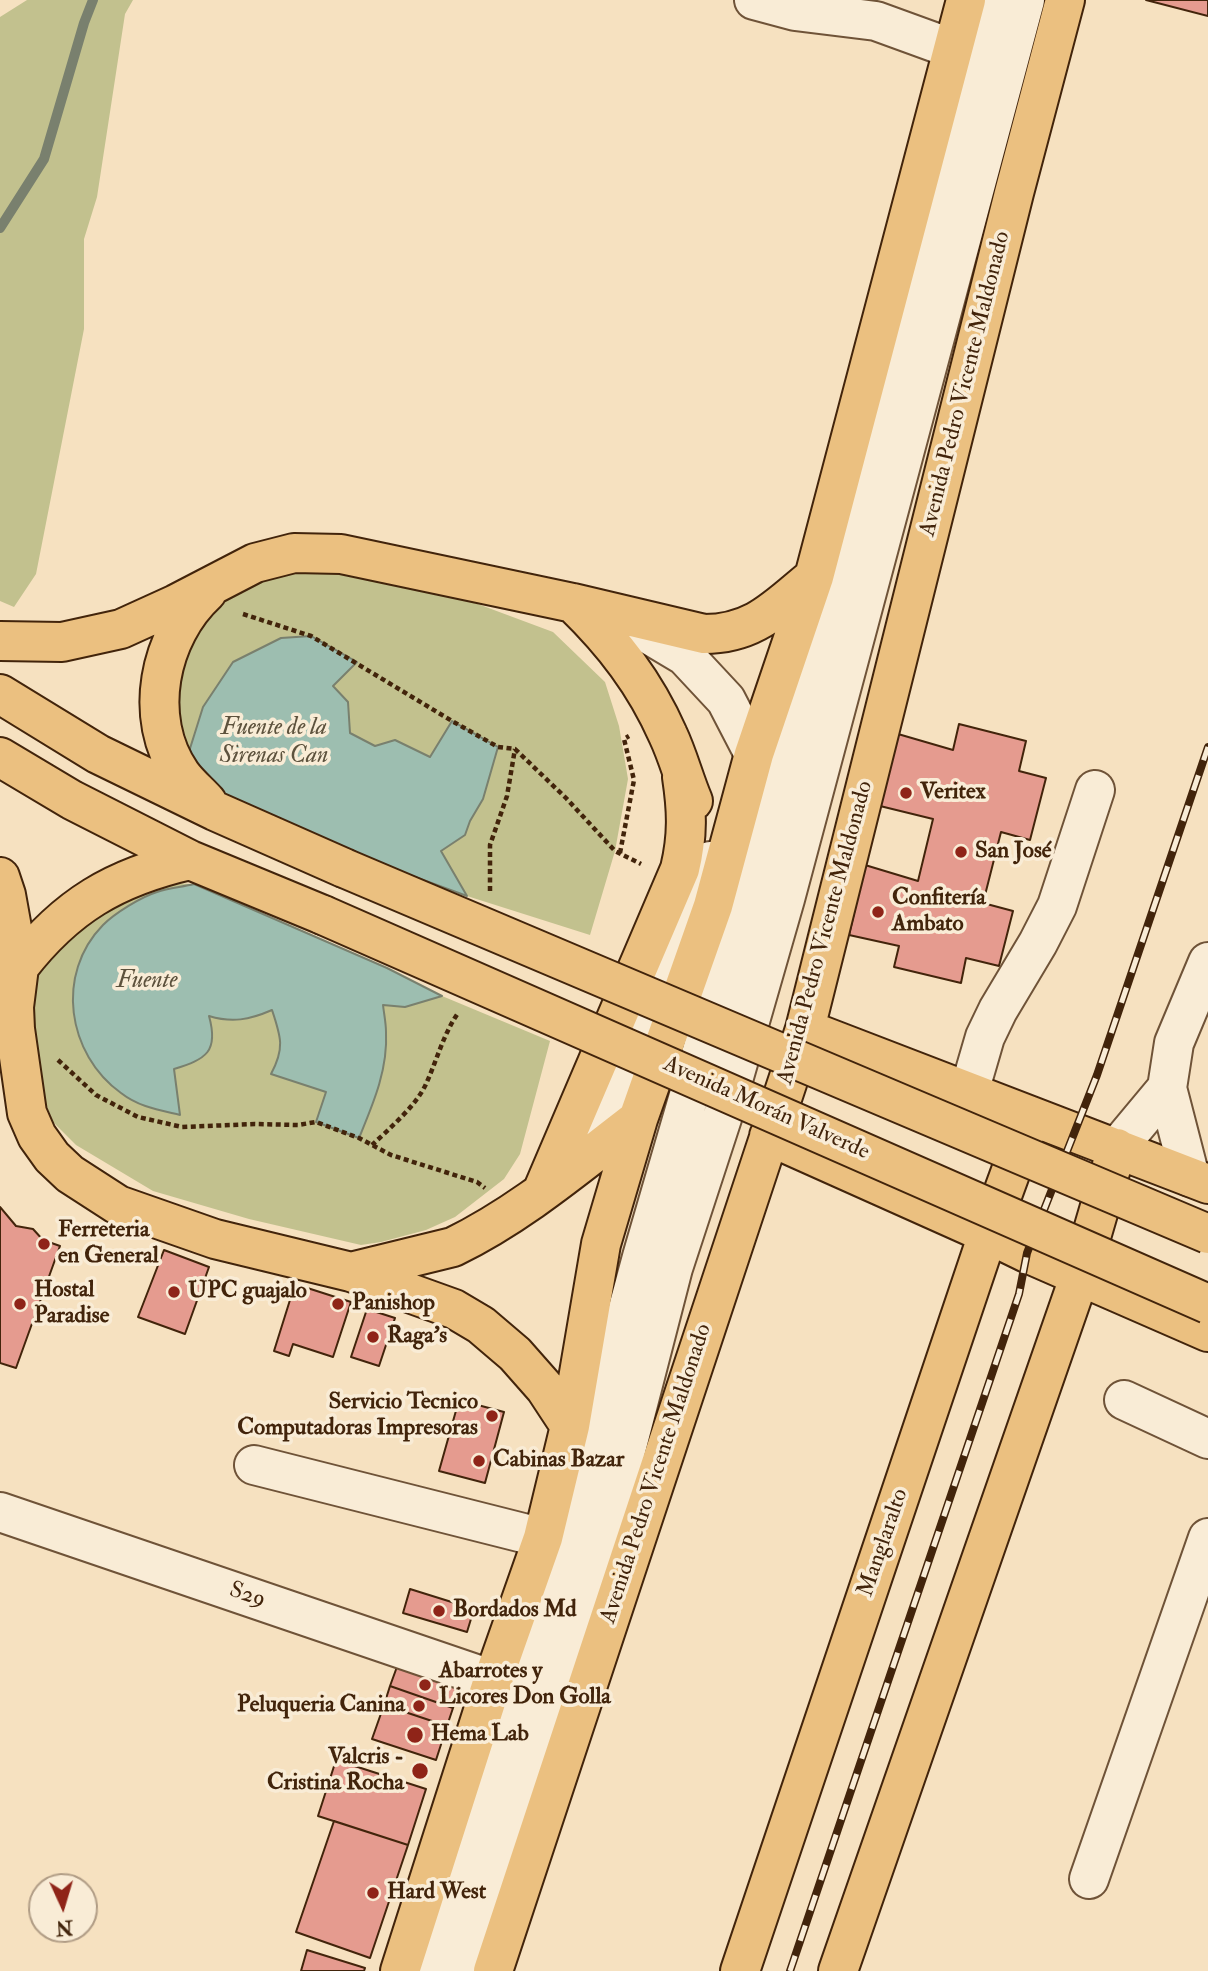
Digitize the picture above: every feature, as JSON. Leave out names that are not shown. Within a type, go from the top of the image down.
[{"type":"main road","points":[[400,1971],[493,1680],[543,1538],[570,1426],[601,1244],[638,1119],[713,905],[754,754],[814,577],[966,0]]},
{"type":"main road","name":"Avenida Pedro Vicente Maldonado","points":[[494,1971],[805,1029],[1014,193],[1065,0]]},
{"type":"main road","points":[[0,640],[62,642],[121,629],[206,592],[255,563],[293,553],[341,554],[704,634],[721,634],[743,629],[764,618],[814,577]]},
{"type":"main road","points":[[206,592],[183,618],[170,645],[162,675],[160,709],[167,743],[181,774],[215,811]]},
{"type":"main road","points":[[573,603],[603,632],[628,665],[651,700],[669,737],[682,777],[700,817],[710,861],[713,905]]},
{"type":"main road","points":[[0,694],[98,754],[215,811],[1208,1234]]},
{"type":"main road","name":"Avenida Morán Valverde","points":[[0,757],[72,800],[190,860],[323,915],[1208,1304]]},
{"type":"main road","points":[[542,1192],[675,882],[685,852],[688,823],[682,777]]},
{"type":"main road","points":[[19,967],[61,920],[93,897],[156,868],[190,860]]},
{"type":"main road","points":[[0,877],[6,895],[19,967],[14,1007],[15,1029],[27,1113],[37,1136],[52,1157],[71,1174],[118,1205],[215,1239],[351,1272],[454,1309],[481,1325],[515,1354],[545,1388],[570,1426]]},
{"type":"main road","points":[[805,1029],[1199,1180]]},
{"type":"main road","name":"Manglaralto","points":[[740,1971],[988,1234],[1031,1116]]},
{"type":"main road","points":[[351,1272],[453,1247],[511,1215],[638,1119]]},
{"type":"main road","points":[[769,1136],[1208,1332]]},
{"type":"main road","points":[[838,1971],[1080,1275],[1117,1148]]},
{"type":"main road","points":[[453,1247],[444,1278],[454,1309]]},
{"type":"street","points":[[754,0],[795,11],[876,21],[953,49]]},
{"type":"street","points":[[429,1971],[580,1486],[642,1257],[770,817],[990,0]]},
{"type":"street","points":[[462,1971],[532,1743],[615,1493],[673,1268],[723,1115],[785,899],[1026,0]]},
{"type":"street","points":[[573,603],[633,625],[685,656],[726,700],[754,754],[770,817],[785,899]]},
{"type":"street","points":[[968,1092],[985,1037],[1057,906],[1095,790]]},
{"type":"street","points":[[594,1153],[710,861]]},
{"type":"street","points":[[1199,1180],[1167,1088],[1174,1043],[1208,962]]},
{"type":"street","points":[[1117,1148],[1167,1088]]},
{"type":"street","points":[[723,1115],[769,1136]]},
{"type":"street","points":[[1124,1400],[1208,1439]]},
{"type":"street","points":[[570,1426],[580,1486]]},
{"type":"street","points":[[254,1465],[543,1538]]},
{"type":"street","name":"S29","points":[[0,1512],[493,1680]]},
{"type":"street","points":[[1090,1879],[1208,1538]]},
{"type":"path","points":[[206,592],[311,636],[452,722],[498,747],[515,749],[566,798],[615,851],[675,882]]},
{"type":"path","points":[[15,1029],[54,1057],[96,1095],[138,1116],[182,1127],[298,1125],[316,1122],[359,1138],[391,1155],[477,1182],[511,1215]]},
{"type":"shaded area","points":[[27,0],[133,0],[125,14],[97,197],[84,239],[84,329],[36,574],[14,607],[0,601],[0,17]]},
{"type":"shaded area","points":[[294,553],[451,594],[553,632],[605,682],[619,726],[628,779],[615,851],[590,935],[467,896],[235,811],[182,774],[166,659],[183,618]]},
{"type":"shaded area","points":[[145,882],[194,884],[387,968],[442,996],[550,1041],[520,1154],[504,1179],[455,1217],[426,1230],[361,1245],[249,1219],[153,1191],[76,1145],[53,1122],[37,1081],[19,967]]},
{"type":"water","name":"Fuente de la Sirenas Can","points":[[311,636],[357,662],[333,686],[348,702],[350,733],[375,746],[395,740],[430,757],[452,721],[498,747],[483,799],[465,835],[441,851],[467,896],[235,811],[182,774],[203,707],[233,662],[281,638]]},
{"type":"water","name":"Fuente","points":[[194,884],[387,968],[442,996],[405,1007],[383,1005],[386,1029],[385,1060],[359,1138],[316,1122],[326,1092],[271,1074],[280,1049],[278,1028],[272,1010],[240,1019],[209,1016],[212,1028],[211,1046],[194,1062],[174,1069],[180,1115],[128,1098],[103,1077],[89,1057],[79,1036],[73,989],[78,966],[88,945],[108,920],[136,901],[161,891]]},
{"type":"building","points":[[1146,0],[1208,0],[1208,16]]},
{"type":"building","name":"San José","points":[[959,724],[1026,741],[1019,771],[1046,778],[1030,840],[1001,832],[983,903],[1013,911],[999,966],[966,958],[961,983],[894,967],[899,946],[849,935],[865,865],[918,881],[933,819],[880,806],[898,734],[953,750]]},
{"type":"building","name":"Hostal Paradise","points":[[0,1207],[16,1226],[33,1229],[43,1240],[60,1246],[16,1368],[0,1363]]},
{"type":"building","name":"UPC guajalo","points":[[164,1250],[209,1267],[185,1334],[138,1317]]},
{"type":"building","points":[[295,1284],[351,1302],[333,1357],[293,1344],[289,1356],[274,1351]]},
{"type":"building","name":"Raga's","points":[[367,1309],[395,1318],[379,1366],[351,1357]]},
{"type":"building","points":[[459,1400],[504,1412],[485,1483],[439,1471]]},
{"type":"building","name":"Bordados Md","points":[[410,1589],[474,1609],[467,1632],[403,1613]]},
{"type":"building","name":"Abarrotes y Licores Don Golla","points":[[398,1664],[461,1685],[453,1708],[390,1686]]},
{"type":"building","name":"Peluqueria Canina","points":[[390,1686],[453,1708],[447,1726],[384,1705]]},
{"type":"building","points":[[384,1705],[447,1726],[436,1760],[372,1739]]},
{"type":"building","points":[[336,1760],[426,1789],[408,1845],[318,1816]]},
{"type":"building","points":[[334,1821],[408,1845],[370,1958],[296,1932]]},
{"type":"building","points":[[307,1950],[365,1968],[364,1971],[301,1971]]},
{"type":"waterway","points":[[0,228],[44,159],[93,0]]},
{"type":"railway","points":[[790,1971],[1019,1294],[1027,1253],[1097,1075],[1208,747]]},
{"type":"place","name":"Veritex","points":[[906,793]]},
{"type":"place","name":"San José","points":[[961,852]]},
{"type":"place","name":"Confitería Ambato","points":[[878,912]]},
{"type":"place","name":"Ferreteria en General","points":[[44,1244]]},
{"type":"place","name":"UPC guajalo","points":[[174,1292]]},
{"type":"place","name":"Hostal Paradise","points":[[20,1304]]},
{"type":"place","name":"Panishop","points":[[338,1304]]},
{"type":"place","name":"Raga's","points":[[373,1337]]},
{"type":"place","name":"Servicio Tecnico Computadoras Impresoras","points":[[492,1416]]},
{"type":"place","name":"Cabinas Bazar","points":[[479,1461]]},
{"type":"place","name":"Bordados Md","points":[[439,1611]]},
{"type":"place","name":"Abarrotes y Licores Don Golla","points":[[425,1685]]},
{"type":"place","name":"Peluqueria Canina","points":[[419,1706]]},
{"type":"place","name":"Hema Lab","points":[[415,1735]]},
{"type":"place","name":"Valcris - Cristina Rocha","points":[[420,1771]]},
{"type":"place","name":"Hard West","points":[[373,1893]]}]
